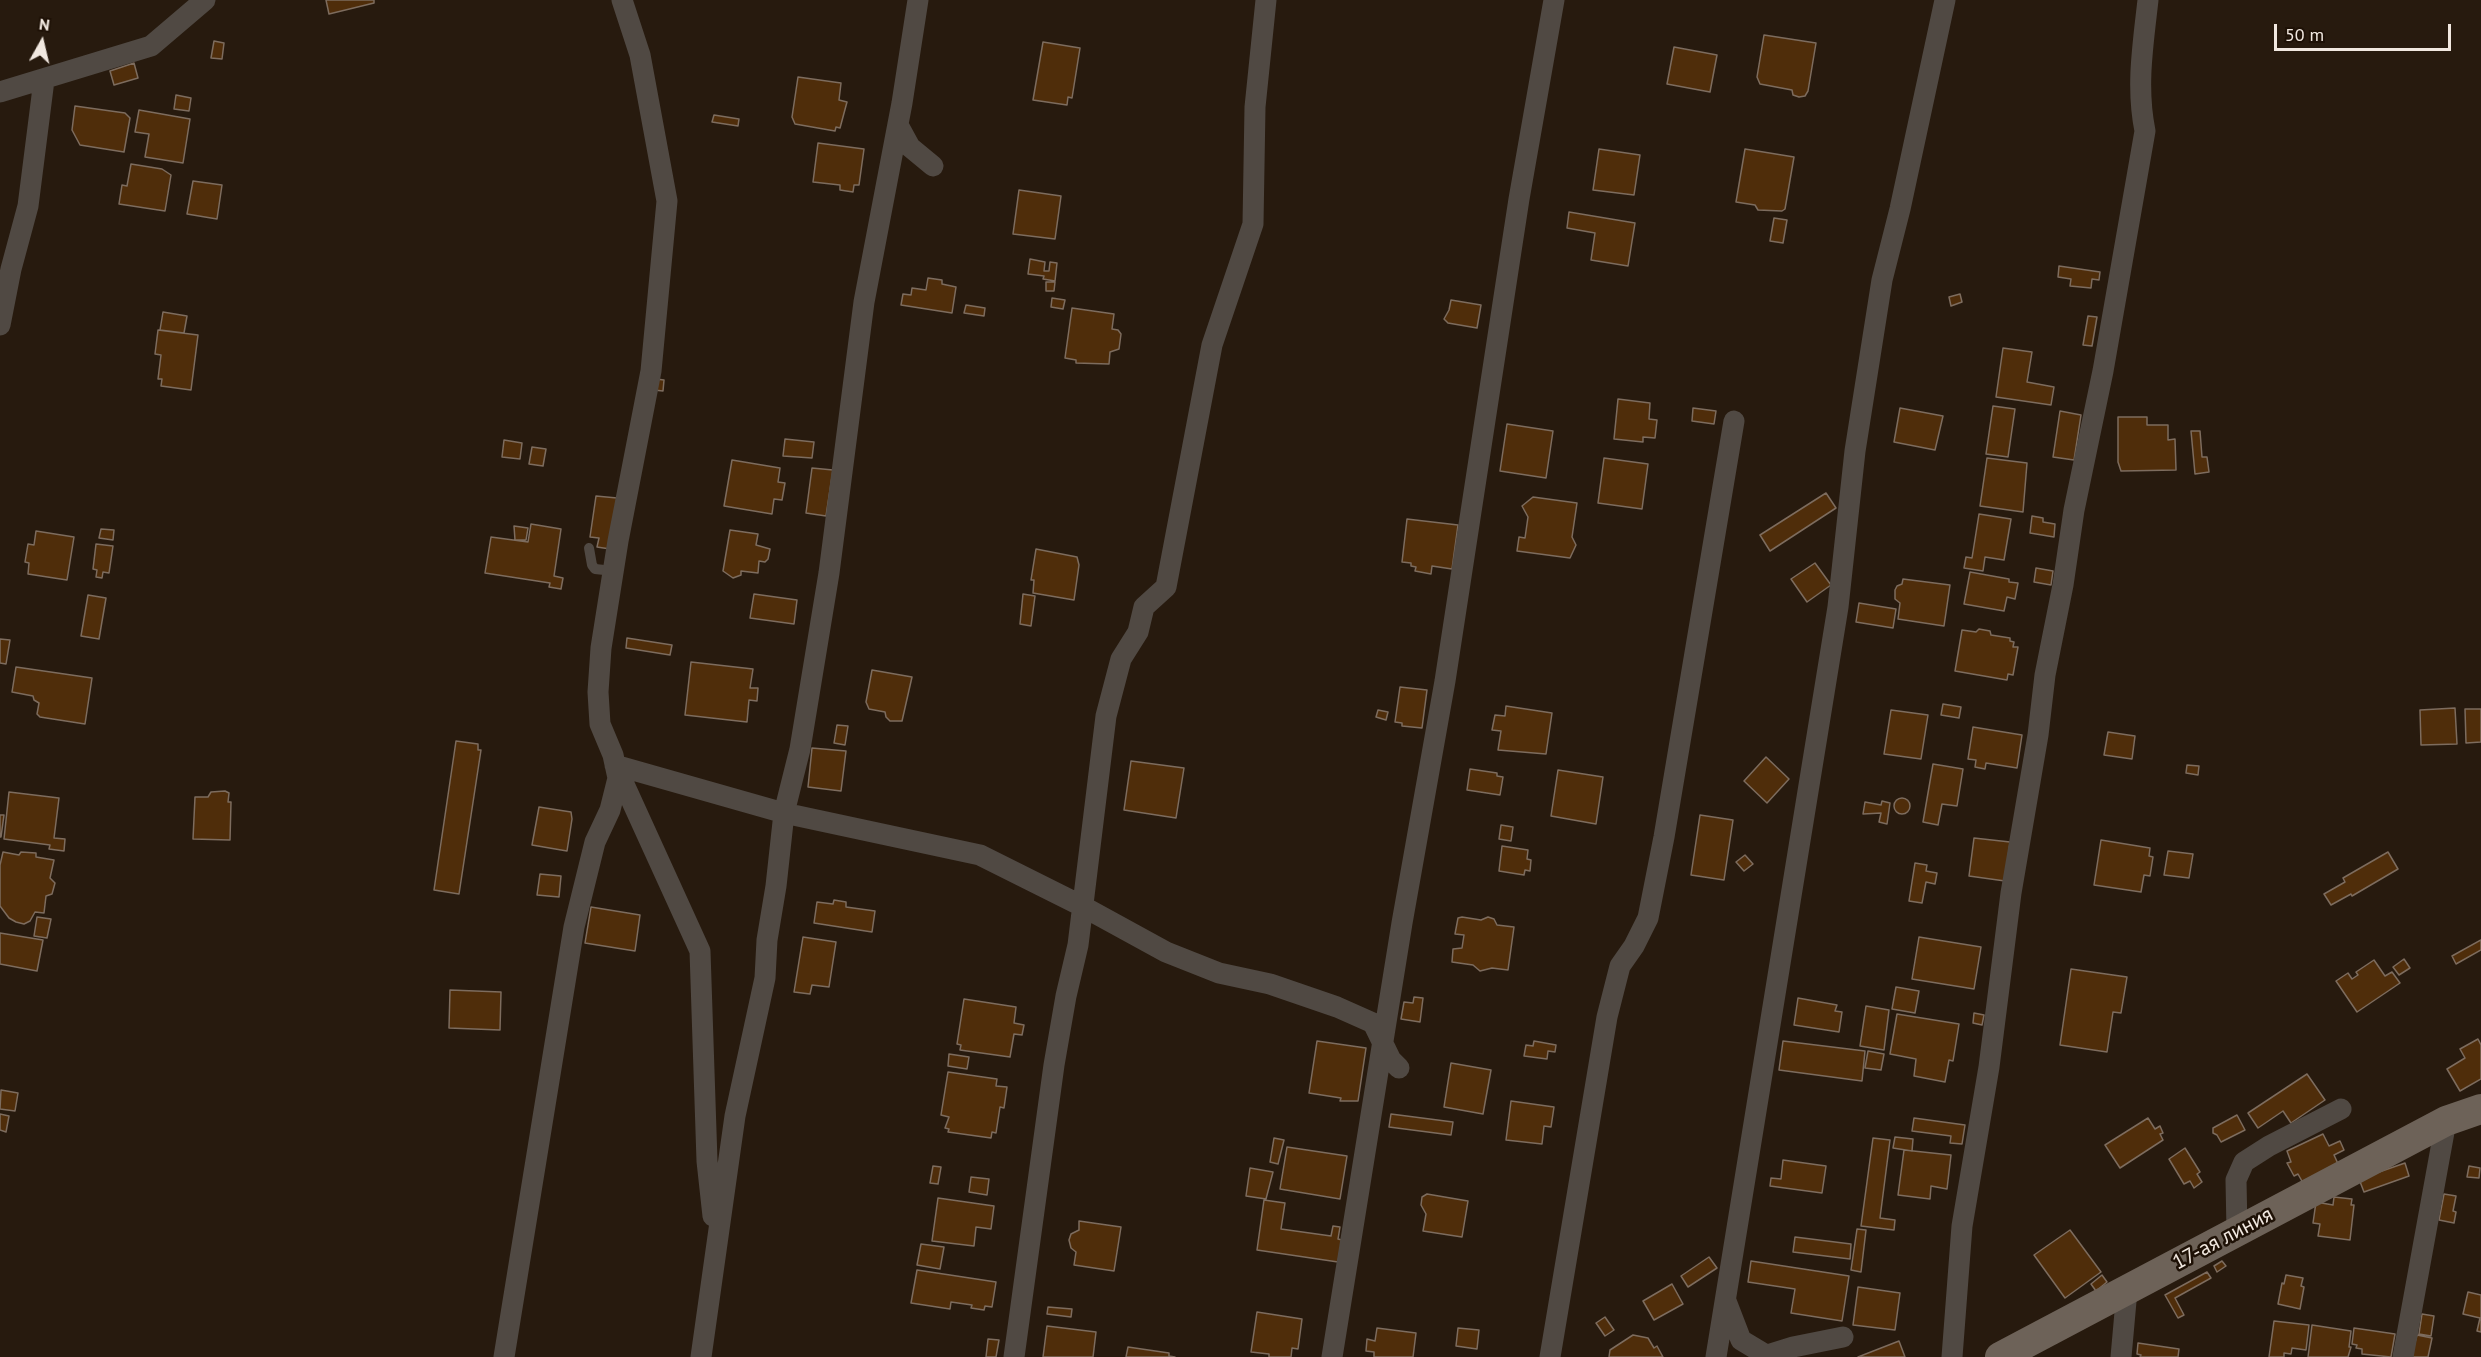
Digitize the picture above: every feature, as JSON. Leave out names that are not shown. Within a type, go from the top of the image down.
[{"type":"street","points":[[0,92],[151,46],[205,0]]},
{"type":"street","points":[[622,0],[640,55],[667,201],[651,371],[601,648],[598,692],[600,724],[615,765],[700,951],[707,1161],[716,1244]]},
{"type":"street","points":[[701,1357],[735,1116],[765,978],[766,940],[776,886],[784,813],[800,749],[824,608],[843,481],[864,302],[898,126],[918,0]]},
{"type":"street","points":[[1014,1357],[1054,1065],[1077,945],[1106,716],[1121,659],[1138,632],[1144,607],[1166,587],[1212,345],[1253,224],[1255,100],[1266,0]]},
{"type":"street","points":[[1332,1357],[1445,681],[1519,199],[1554,0]]},
{"type":"street","points":[[1716,1357],[1838,607],[1855,451],[1882,280],[1900,209],[1945,0]]},
{"type":"street","points":[[1952,1357],[1962,1226],[1989,1067],[2011,893],[2038,735],[2045,675],[2063,585],[2074,510],[2105,361],[2145,131],[2140,105],[2140,62],[2148,0]]},
{"type":"street","points":[[0,325],[11,269],[28,206],[44,80]]},
{"type":"street","points":[[898,126],[910,147],[933,166]]},
{"type":"street","points":[[1550,1357],[1606,1017],[1620,966],[1634,946],[1648,918],[1734,421]]},
{"type":"street","points":[[615,765],[784,813],[980,855],[1082,906],[1166,952],[1220,973],[1270,984],[1373,1023],[1391,1060],[1399,1068]]},
{"type":"street","points":[[504,1357],[574,927],[595,842],[610,810],[618,778],[615,765]]},
{"type":"street","name":"17-ая линия","points":[[2000,1357],[2446,1121],[2481,1108]]},
{"type":"street","points":[[2237,1231],[2236,1180],[2244,1162],[2269,1146],[2341,1109]]},
{"type":"street","points":[[2403,1357],[2446,1121]]},
{"type":"street","points":[[2121,1357],[2127,1290]]},
{"type":"street","points":[[1726,1301],[1741,1340],[1764,1356],[1793,1347],[1843,1337]]},
{"type":"lane","points":[[589,548],[595,569],[614,571]]},
{"type":"building","points":[[326,0],[374,0],[374,3],[329,14]]},
{"type":"building","points":[[1764,35],[1816,43],[1808,91],[1805,96],[1799,97],[1793,95],[1792,90],[1760,84],[1757,77]]},
{"type":"building","points":[[214,41],[224,43],[222,59],[211,58]]},
{"type":"building","points":[[1043,42],[1080,48],[1072,98],[1068,97],[1067,105],[1033,100]]},
{"type":"building","points":[[1674,47],[1717,55],[1710,92],[1667,84]]},
{"type":"building","points":[[134,63],[138,78],[114,85],[110,71]]},
{"type":"building","points":[[798,77],[841,83],[839,100],[847,102],[840,128],[836,127],[835,131],[795,124],[792,117]]},
{"type":"building","points":[[176,95],[191,98],[189,111],[174,109]]},
{"type":"building","points":[[75,106],[125,113],[130,118],[124,152],[80,145],[72,130]]},
{"type":"building","points":[[139,110],[190,119],[183,163],[145,157],[149,134],[135,132]]},
{"type":"building","points":[[714,115],[739,119],[738,126],[712,122]]},
{"type":"building","points":[[818,143],[864,149],[859,185],[854,185],[853,192],[840,190],[840,185],[813,182]]},
{"type":"building","points":[[1599,149],[1640,155],[1634,195],[1593,190]]},
{"type":"building","points":[[1745,149],[1794,157],[1785,209],[1782,211],[1758,210],[1755,205],[1736,202]]},
{"type":"building","points":[[131,164],[162,169],[171,175],[165,211],[119,204],[122,185],[127,186]]},
{"type":"building","points":[[193,181],[222,185],[217,219],[187,214]]},
{"type":"building","points":[[1019,190],[1061,196],[1055,239],[1013,234]]},
{"type":"building","points":[[1569,212],[1635,223],[1628,266],[1591,260],[1595,233],[1567,228]]},
{"type":"building","points":[[1774,218],[1787,220],[1783,243],[1770,241]]},
{"type":"building","points":[[1030,259],[1045,262],[1044,271],[1049,271],[1050,262],[1057,263],[1055,281],[1043,279],[1044,276],[1028,274]]},
{"type":"building","points":[[2059,266],[2100,272],[2099,280],[2092,279],[2091,288],[2070,286],[2071,279],[2058,277]]},
{"type":"building","points":[[928,278],[942,280],[942,284],[956,287],[952,313],[901,305],[903,294],[911,295],[912,288],[926,290]]},
{"type":"building","points":[[1046,282],[1055,282],[1054,291],[1046,291]]},
{"type":"building","points":[[1960,294],[1962,302],[1951,306],[1949,297]]},
{"type":"building","points":[[1052,298],[1065,300],[1063,309],[1051,307]]},
{"type":"building","points":[[1451,300],[1481,305],[1477,328],[1448,323],[1444,319]]},
{"type":"building","points":[[966,305],[985,308],[984,316],[964,313]]},
{"type":"building","points":[[1072,308],[1114,314],[1112,329],[1118,330],[1121,334],[1119,349],[1110,352],[1109,364],[1076,363],[1076,360],[1065,358]]},
{"type":"building","points":[[163,312],[187,316],[184,333],[160,330]]},
{"type":"building","points":[[2088,316],[2097,317],[2092,346],[2083,345]]},
{"type":"building","points":[[158,330],[198,335],[191,390],[161,386],[162,379],[158,379],[161,355],[155,354]]},
{"type":"building","points":[[2003,348],[2032,352],[2027,382],[2054,387],[2051,405],[1996,397]]},
{"type":"building","points":[[656,379],[664,380],[663,391],[654,390]]},
{"type":"building","points":[[1618,399],[1650,403],[1649,419],[1657,420],[1655,438],[1643,437],[1643,442],[1614,439]]},
{"type":"building","points":[[1993,406],[2015,409],[2008,457],[1986,454]]},
{"type":"building","points":[[1693,408],[1716,411],[1714,424],[1692,421]]},
{"type":"building","points":[[1900,408],[1943,416],[1935,450],[1894,442]]},
{"type":"building","points":[[2060,411],[2081,415],[2074,460],[2053,457]]},
{"type":"building","points":[[2118,417],[2147,417],[2147,425],[2168,425],[2168,440],[2175,439],[2176,470],[2121,471],[2118,462]]},
{"type":"building","points":[[1507,424],[1553,431],[1546,478],[1500,471]]},
{"type":"building","points":[[2191,431],[2200,431],[2202,457],[2207,457],[2209,472],[2195,474]]},
{"type":"building","points":[[785,439],[814,442],[812,458],[783,456]]},
{"type":"building","points":[[504,440],[522,443],[520,459],[502,457]]},
{"type":"building","points":[[532,447],[546,449],[543,466],[529,464]]},
{"type":"building","points":[[1604,458],[1648,464],[1642,509],[1598,503]]},
{"type":"building","points":[[1987,458],[2027,463],[2023,512],[1980,506]]},
{"type":"building","points":[[732,460],[780,468],[778,482],[785,483],[782,500],[774,499],[772,514],[724,506]]},
{"type":"building","points":[[812,468],[833,470],[826,516],[806,513]]},
{"type":"building","points":[[1826,493],[1836,508],[1770,551],[1760,535]]},
{"type":"building","points":[[596,496],[617,498],[610,549],[597,547],[599,538],[590,537]]},
{"type":"building","points":[[1533,497],[1577,503],[1572,537],[1576,545],[1570,558],[1517,551],[1519,537],[1525,538],[1528,517],[1522,506]]},
{"type":"building","points":[[1979,514],[2011,519],[2004,560],[1985,557],[1983,571],[1964,568],[1966,557],[1972,558]]},
{"type":"building","points":[[2032,516],[2043,518],[2043,522],[2055,524],[2054,537],[2030,533]]},
{"type":"building","points":[[1407,519],[1458,525],[1452,569],[1432,566],[1431,574],[1415,571],[1416,567],[1411,566],[1411,563],[1402,562]]},
{"type":"building","points":[[531,524],[561,529],[554,576],[563,578],[561,589],[549,587],[550,583],[485,573],[491,537],[528,542]]},
{"type":"building","points":[[514,526],[528,528],[526,540],[515,540]]},
{"type":"building","points":[[101,529],[114,530],[113,540],[99,538]]},
{"type":"building","points":[[730,530],[758,534],[756,545],[770,549],[768,559],[765,562],[759,561],[758,573],[741,571],[741,575],[733,578],[723,571]]},
{"type":"building","points":[[36,531],[74,537],[67,580],[28,574],[29,563],[25,562],[28,544],[34,545]]},
{"type":"building","points":[[96,544],[113,546],[109,573],[103,572],[102,578],[96,577],[97,570],[93,569]]},
{"type":"building","points":[[1036,549],[1077,557],[1079,565],[1074,600],[1033,593],[1034,580],[1031,580]]},
{"type":"building","points":[[1815,563],[1831,585],[1807,602],[1791,579]]},
{"type":"building","points":[[2036,568],[2053,571],[2051,585],[2034,582]]},
{"type":"building","points":[[1970,572],[2009,579],[2009,582],[2018,583],[2015,599],[2007,597],[2004,611],[1964,604]]},
{"type":"building","points":[[1903,579],[1950,585],[1944,626],[1898,619],[1900,603],[1895,599],[1895,590],[1902,584]]},
{"type":"building","points":[[754,594],[797,600],[794,624],[750,618]]},
{"type":"building","points":[[1023,594],[1035,596],[1031,626],[1020,624]]},
{"type":"building","points":[[88,595],[106,598],[99,639],[81,636]]},
{"type":"building","points":[[1859,603],[1896,609],[1893,628],[1856,622]]},
{"type":"building","points":[[1979,629],[1990,631],[1991,635],[2010,638],[2010,641],[2014,642],[2013,647],[2018,647],[2013,675],[2008,674],[2007,680],[1955,671],[1962,630],[1976,632]]},
{"type":"building","points":[[627,638],[672,645],[670,655],[626,648]]},
{"type":"building","points":[[0,639],[10,640],[6,664],[0,663]]},
{"type":"building","points":[[691,662],[753,669],[750,688],[758,688],[757,701],[749,700],[747,722],[685,715]]},
{"type":"building","points":[[16,667],[92,678],[85,724],[40,717],[37,714],[39,703],[34,700],[33,696],[12,692]]},
{"type":"building","points":[[872,670],[912,677],[902,721],[890,721],[885,712],[869,709],[866,702]]},
{"type":"building","points":[[1400,687],[1427,690],[1422,728],[1402,726],[1402,723],[1395,722]]},
{"type":"building","points":[[1943,704],[1961,707],[1959,718],[1941,715]]},
{"type":"building","points":[[1506,706],[1552,713],[1546,754],[1498,750],[1501,731],[1492,730],[1495,715],[1505,716]]},
{"type":"building","points":[[2455,708],[2457,744],[2421,745],[2420,710]]},
{"type":"building","points":[[2465,709],[2481,709],[2481,742],[2466,743]]},
{"type":"building","points":[[1378,710],[1388,712],[1386,720],[1376,717]]},
{"type":"building","points":[[1891,710],[1928,715],[1921,759],[1884,754]]},
{"type":"building","points":[[837,725],[848,726],[845,745],[834,743]]},
{"type":"building","points":[[1973,727],[2022,735],[2017,768],[1986,763],[1985,769],[1975,767],[1976,760],[1968,759]]},
{"type":"building","points":[[2108,732],[2135,736],[2132,759],[2104,755]]},
{"type":"building","points":[[456,741],[478,744],[478,750],[481,750],[459,894],[434,890]]},
{"type":"building","points":[[812,748],[846,751],[841,791],[808,787]]},
{"type":"building","points":[[1766,757],[1789,779],[1767,803],[1744,781]]},
{"type":"building","points":[[1131,761],[1184,768],[1176,818],[1124,810]]},
{"type":"building","points":[[1933,764],[1963,769],[1957,806],[1942,804],[1938,825],[1923,822]]},
{"type":"building","points":[[2187,765],[2199,766],[2198,775],[2186,773]]},
{"type":"building","points":[[1470,769],[1497,773],[1497,776],[1503,777],[1500,795],[1467,790]]},
{"type":"building","points":[[1558,770],[1603,777],[1596,824],[1551,816]]},
{"type":"building","points":[[9,792],[59,798],[54,838],[65,839],[64,851],[49,849],[50,845],[4,839]]},
{"type":"building","points":[[211,792],[229,793],[228,802],[231,802],[230,840],[193,839],[195,797],[208,797]]},
{"type":"building","points":[[1902,798],[1910,806],[1902,814],[1894,806]]},
{"type":"building","points":[[1882,801],[1890,803],[1887,824],[1879,822],[1881,813],[1863,814],[1865,802],[1881,805]]},
{"type":"building","points":[[539,807],[571,812],[567,851],[532,845]]},
{"type":"building","points":[[0,815],[4,815],[1,837],[0,837]]},
{"type":"building","points":[[1700,815],[1733,820],[1724,880],[1691,875]]},
{"type":"building","points":[[1501,825],[1513,827],[1511,841],[1499,839]]},
{"type":"building","points":[[1974,838],[2010,842],[2005,881],[1969,876]]},
{"type":"building","points":[[2101,840],[2150,848],[2149,856],[2153,857],[2150,876],[2144,875],[2141,892],[2094,885]]},
{"type":"building","points":[[1502,846],[1528,850],[1527,859],[1531,860],[1530,871],[1525,870],[1524,875],[1499,871]]},
{"type":"building","points":[[2168,851],[2193,854],[2189,878],[2164,875]]},
{"type":"building","points":[[3,852],[19,855],[21,852],[36,853],[36,857],[54,860],[50,878],[55,883],[52,894],[46,896],[44,913],[35,912],[30,921],[24,924],[9,918],[0,906],[0,865]]},
{"type":"building","points":[[2388,852],[2398,869],[2352,896],[2351,894],[2331,905],[2324,894],[2345,882],[2343,878]]},
{"type":"building","points":[[1745,855],[1753,864],[1744,871],[1736,862]]},
{"type":"building","points":[[1915,863],[1927,865],[1926,871],[1937,873],[1935,884],[1926,882],[1922,903],[1909,901]]},
{"type":"building","points":[[540,874],[561,876],[559,897],[537,895]]},
{"type":"building","points":[[834,900],[846,902],[846,907],[875,911],[872,932],[814,923],[817,902],[833,904]]},
{"type":"building","points":[[591,907],[640,915],[635,951],[585,943]]},
{"type":"building","points":[[37,917],[51,919],[47,938],[34,936]]},
{"type":"building","points":[[1488,917],[1494,919],[1497,925],[1514,927],[1508,970],[1492,968],[1480,971],[1473,965],[1452,962],[1453,949],[1462,948],[1464,935],[1455,934],[1458,918],[1481,920]]},
{"type":"building","points":[[0,933],[43,940],[37,971],[0,964]]},
{"type":"building","points":[[803,937],[836,942],[829,987],[812,985],[810,994],[794,992]]},
{"type":"building","points":[[1919,937],[1981,947],[1974,989],[1912,979]]},
{"type":"building","points":[[2481,940],[2481,950],[2456,964],[2452,956]]},
{"type":"building","points":[[2404,959],[2410,968],[2399,975],[2393,967]]},
{"type":"building","points":[[2374,960],[2385,976],[2392,972],[2400,983],[2357,1012],[2336,981],[2348,973],[2352,979],[2358,975],[2356,972]]},
{"type":"building","points":[[2071,969],[2127,977],[2121,1013],[2113,1012],[2107,1052],[2060,1045]]},
{"type":"building","points":[[1896,987],[1919,991],[1915,1013],[1892,1009]]},
{"type":"building","points":[[450,990],[501,992],[500,1030],[449,1028]]},
{"type":"building","points":[[1414,997],[1423,998],[1420,1022],[1401,1019],[1404,1002],[1413,1003]]},
{"type":"building","points":[[1798,998],[1837,1005],[1835,1011],[1842,1012],[1839,1032],[1794,1025]]},
{"type":"building","points":[[964,999],[1016,1007],[1014,1023],[1024,1025],[1022,1035],[1014,1034],[1010,1057],[960,1050],[961,1045],[957,1044]]},
{"type":"building","points":[[1866,1006],[1889,1010],[1884,1050],[1860,1046]]},
{"type":"building","points":[[1974,1013],[1984,1015],[1982,1025],[1973,1023]]},
{"type":"building","points":[[1897,1014],[1959,1024],[1953,1061],[1949,1060],[1945,1082],[1914,1076],[1916,1059],[1890,1054]]},
{"type":"building","points":[[2478,1039],[2481,1045],[2481,1079],[2460,1091],[2447,1069],[2465,1058],[2460,1049]]},
{"type":"building","points":[[1317,1041],[1366,1048],[1358,1101],[1340,1101],[1341,1098],[1309,1093]]},
{"type":"building","points":[[1534,1041],[1556,1045],[1555,1052],[1548,1051],[1547,1059],[1524,1056],[1526,1045],[1533,1046]]},
{"type":"building","points":[[1783,1041],[1865,1051],[1862,1081],[1779,1070]]},
{"type":"building","points":[[1868,1051],[1884,1054],[1881,1070],[1865,1068]]},
{"type":"building","points":[[949,1054],[969,1057],[967,1069],[948,1066]]},
{"type":"building","points":[[1451,1063],[1491,1070],[1483,1114],[1444,1107]]},
{"type":"building","points":[[948,1072],[997,1079],[996,1086],[1007,1087],[1004,1108],[1000,1107],[996,1133],[992,1132],[991,1138],[948,1132],[949,1129],[945,1128],[949,1117],[941,1115]]},
{"type":"building","points":[[2307,1074],[2325,1100],[2291,1123],[2283,1111],[2258,1128],[2248,1113]]},
{"type":"building","points":[[1,1090],[18,1093],[15,1111],[0,1109]]},
{"type":"building","points":[[1511,1101],[1554,1107],[1551,1127],[1544,1126],[1542,1144],[1506,1140]]},
{"type":"building","points":[[0,1114],[9,1116],[6,1132],[0,1130]]},
{"type":"building","points":[[1391,1114],[1453,1122],[1451,1135],[1389,1127]]},
{"type":"building","points":[[2237,1115],[2245,1130],[2221,1142],[2213,1133],[2213,1128]]},
{"type":"building","points":[[1914,1118],[1965,1125],[1962,1144],[1950,1143],[1951,1136],[1912,1131]]},
{"type":"building","points":[[2148,1118],[2155,1129],[2160,1126],[2163,1140],[2120,1168],[2105,1145]]},
{"type":"building","points":[[2323,1134],[2329,1146],[2340,1141],[2344,1150],[2334,1155],[2339,1166],[2303,1183],[2298,1174],[2294,1176],[2287,1163],[2291,1162],[2287,1151]]},
{"type":"building","points":[[1895,1137],[1913,1139],[1912,1151],[1893,1148]]},
{"type":"building","points":[[1274,1138],[1284,1140],[1278,1164],[1270,1162]]},
{"type":"building","points":[[1873,1138],[1890,1140],[1880,1218],[1895,1220],[1894,1230],[1861,1226]]},
{"type":"building","points":[[1287,1147],[1347,1156],[1340,1199],[1280,1189]]},
{"type":"building","points":[[2185,1148],[2200,1172],[2197,1174],[2202,1182],[2194,1188],[2190,1181],[2184,1184],[2169,1159]]},
{"type":"building","points":[[1904,1150],[1951,1155],[1947,1189],[1931,1186],[1930,1199],[1898,1195]]},
{"type":"building","points":[[1783,1160],[1826,1166],[1822,1193],[1770,1186],[1771,1178],[1781,1179]]},
{"type":"building","points":[[2405,1163],[2409,1176],[2364,1192],[2359,1179]]},
{"type":"building","points":[[933,1166],[941,1167],[938,1184],[930,1183]]},
{"type":"building","points":[[2469,1166],[2480,1168],[2479,1178],[2467,1177]]},
{"type":"building","points":[[1250,1168],[1273,1172],[1266,1199],[1246,1196]]},
{"type":"building","points":[[971,1177],[989,1179],[987,1195],[969,1192]]},
{"type":"building","points":[[1427,1194],[1468,1201],[1462,1237],[1423,1231],[1426,1214],[1421,1205],[1422,1197]]},
{"type":"building","points":[[2444,1194],[2456,1196],[2453,1211],[2456,1212],[2454,1223],[2439,1220]]},
{"type":"building","points":[[2334,1197],[2352,1199],[2351,1205],[2354,1205],[2350,1240],[2318,1236],[2320,1224],[2313,1223],[2316,1202],[2333,1205]]},
{"type":"building","points":[[938,1198],[994,1206],[991,1229],[976,1227],[974,1246],[932,1241]]},
{"type":"building","points":[[1264,1200],[1285,1203],[1281,1229],[1331,1236],[1333,1226],[1340,1227],[1338,1239],[1342,1240],[1338,1262],[1257,1250]]},
{"type":"building","points":[[1079,1221],[1121,1227],[1114,1271],[1074,1265],[1076,1252],[1071,1248],[1069,1240],[1071,1234],[1079,1230]]},
{"type":"building","points":[[1857,1229],[1866,1230],[1861,1272],[1851,1270]]},
{"type":"building","points":[[2070,1230],[2101,1272],[2065,1298],[2034,1255]]},
{"type":"building","points":[[1795,1237],[1851,1244],[1850,1259],[1793,1252]]},
{"type":"building","points":[[921,1244],[944,1247],[940,1269],[917,1265]]},
{"type":"building","points":[[1709,1257],[1717,1268],[1688,1287],[1681,1276]]},
{"type":"building","points":[[1751,1261],[1849,1276],[1842,1321],[1791,1313],[1795,1289],[1748,1282]]},
{"type":"building","points":[[2222,1261],[2226,1266],[2217,1272],[2214,1266]]},
{"type":"building","points":[[917,1270],[996,1282],[992,1307],[985,1306],[984,1310],[971,1308],[972,1305],[951,1302],[950,1309],[911,1303]]},
{"type":"building","points":[[2207,1272],[2211,1278],[2175,1298],[2184,1315],[2178,1318],[2165,1295]]},
{"type":"building","points":[[2102,1275],[2107,1282],[2096,1291],[2091,1284]]},
{"type":"building","points":[[2286,1275],[2303,1278],[2301,1286],[2304,1287],[2300,1309],[2278,1304]]},
{"type":"building","points":[[1672,1284],[1683,1304],[1654,1320],[1643,1301]]},
{"type":"building","points":[[1858,1287],[1900,1293],[1895,1330],[1853,1325]]},
{"type":"building","points":[[2468,1292],[2481,1295],[2481,1332],[2477,1331],[2480,1318],[2463,1314]]},
{"type":"building","points":[[1048,1307],[1072,1309],[1071,1317],[1047,1314]]},
{"type":"building","points":[[1257,1312],[1302,1319],[1298,1349],[1292,1348],[1291,1357],[1269,1357],[1269,1354],[1251,1352]]},
{"type":"building","points":[[2422,1314],[2434,1316],[2431,1336],[2419,1334]]},
{"type":"building","points":[[1605,1317],[1614,1330],[1605,1336],[1596,1323]]},
{"type":"building","points":[[2274,1321],[2309,1325],[2306,1350],[2292,1348],[2291,1354],[2284,1353],[2284,1357],[2269,1357]]},
{"type":"building","points":[[2312,1325],[2351,1331],[2349,1347],[2351,1347],[2348,1357],[2308,1357]]},
{"type":"building","points":[[1047,1326],[1096,1332],[1093,1357],[1043,1357]]},
{"type":"building","points":[[1377,1328],[1416,1333],[1413,1357],[1374,1357],[1374,1352],[1366,1351],[1367,1339],[1375,1341]]},
{"type":"building","points":[[1458,1328],[1479,1330],[1477,1349],[1456,1346]]},
{"type":"building","points":[[2354,1328],[2395,1334],[2391,1357],[2362,1354],[2362,1349],[2352,1344]]},
{"type":"building","points":[[1633,1335],[1648,1338],[1654,1348],[1657,1346],[1663,1357],[1609,1357],[1610,1350]]},
{"type":"building","points":[[2417,1335],[2432,1338],[2428,1357],[2411,1357]]},
{"type":"building","points":[[988,1339],[999,1340],[996,1357],[986,1357]]},
{"type":"building","points":[[1899,1341],[1905,1357],[1858,1357]]},
{"type":"building","points":[[2138,1343],[2179,1349],[2178,1357],[2140,1357],[2141,1355],[2137,1354]]},
{"type":"building","points":[[1128,1347],[1169,1353],[1169,1356],[1175,1357],[1126,1357]]}]
